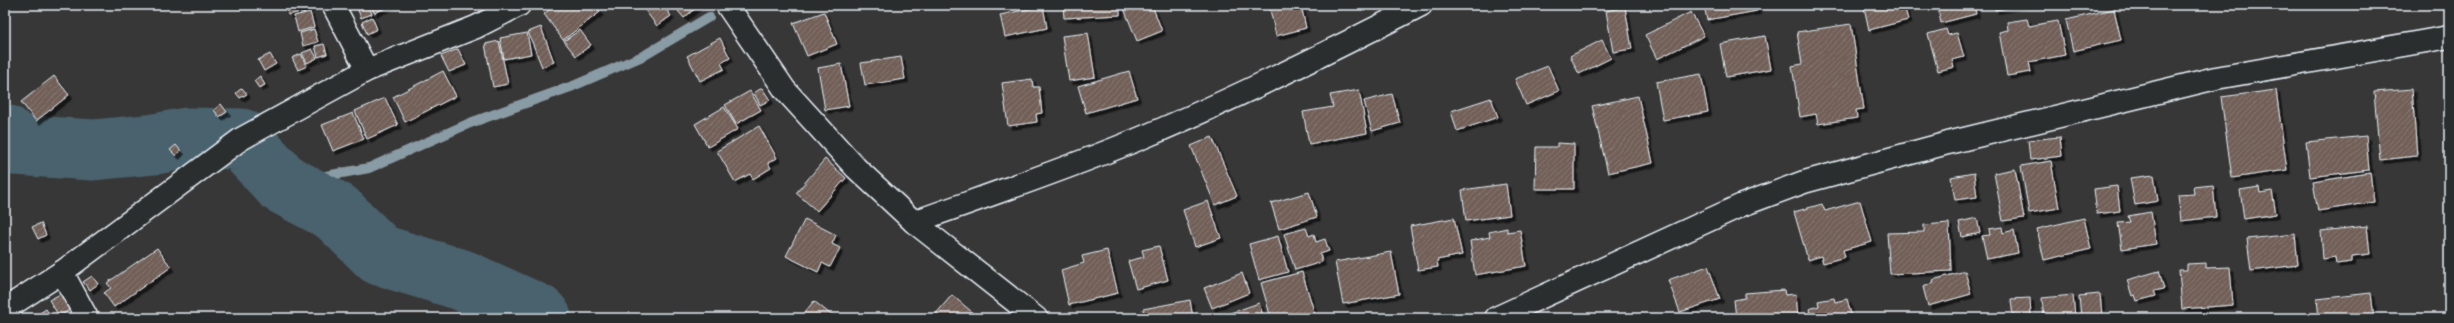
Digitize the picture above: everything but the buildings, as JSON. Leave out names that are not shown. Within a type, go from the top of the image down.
[{"type":"street","points":[[333,5],[367,70]]},
{"type":"street","points":[[5,309],[62,272],[241,139],[367,70],[476,27],[519,5]]},
{"type":"street","points":[[726,5],[786,90],[856,168],[914,222],[1036,318]]},
{"type":"street","points":[[914,222],[1077,164],[1147,136],[1336,48],[1421,5]]},
{"type":"street","points":[[1496,318],[1742,205],[1804,182],[1948,143],[2216,78],[2449,36]]},
{"type":"street","points":[[62,272],[87,318]]},
{"type":"path","points":[[5,8],[9,5]]},
{"type":"waterway","points":[[283,184],[369,168],[470,123],[573,86],[645,55],[709,17]]},
{"type":"waterway","points":[[5,135],[15,145],[93,150],[155,144],[187,138],[241,139],[283,184],[336,212],[380,255],[462,280],[537,314],[541,318]]}]
